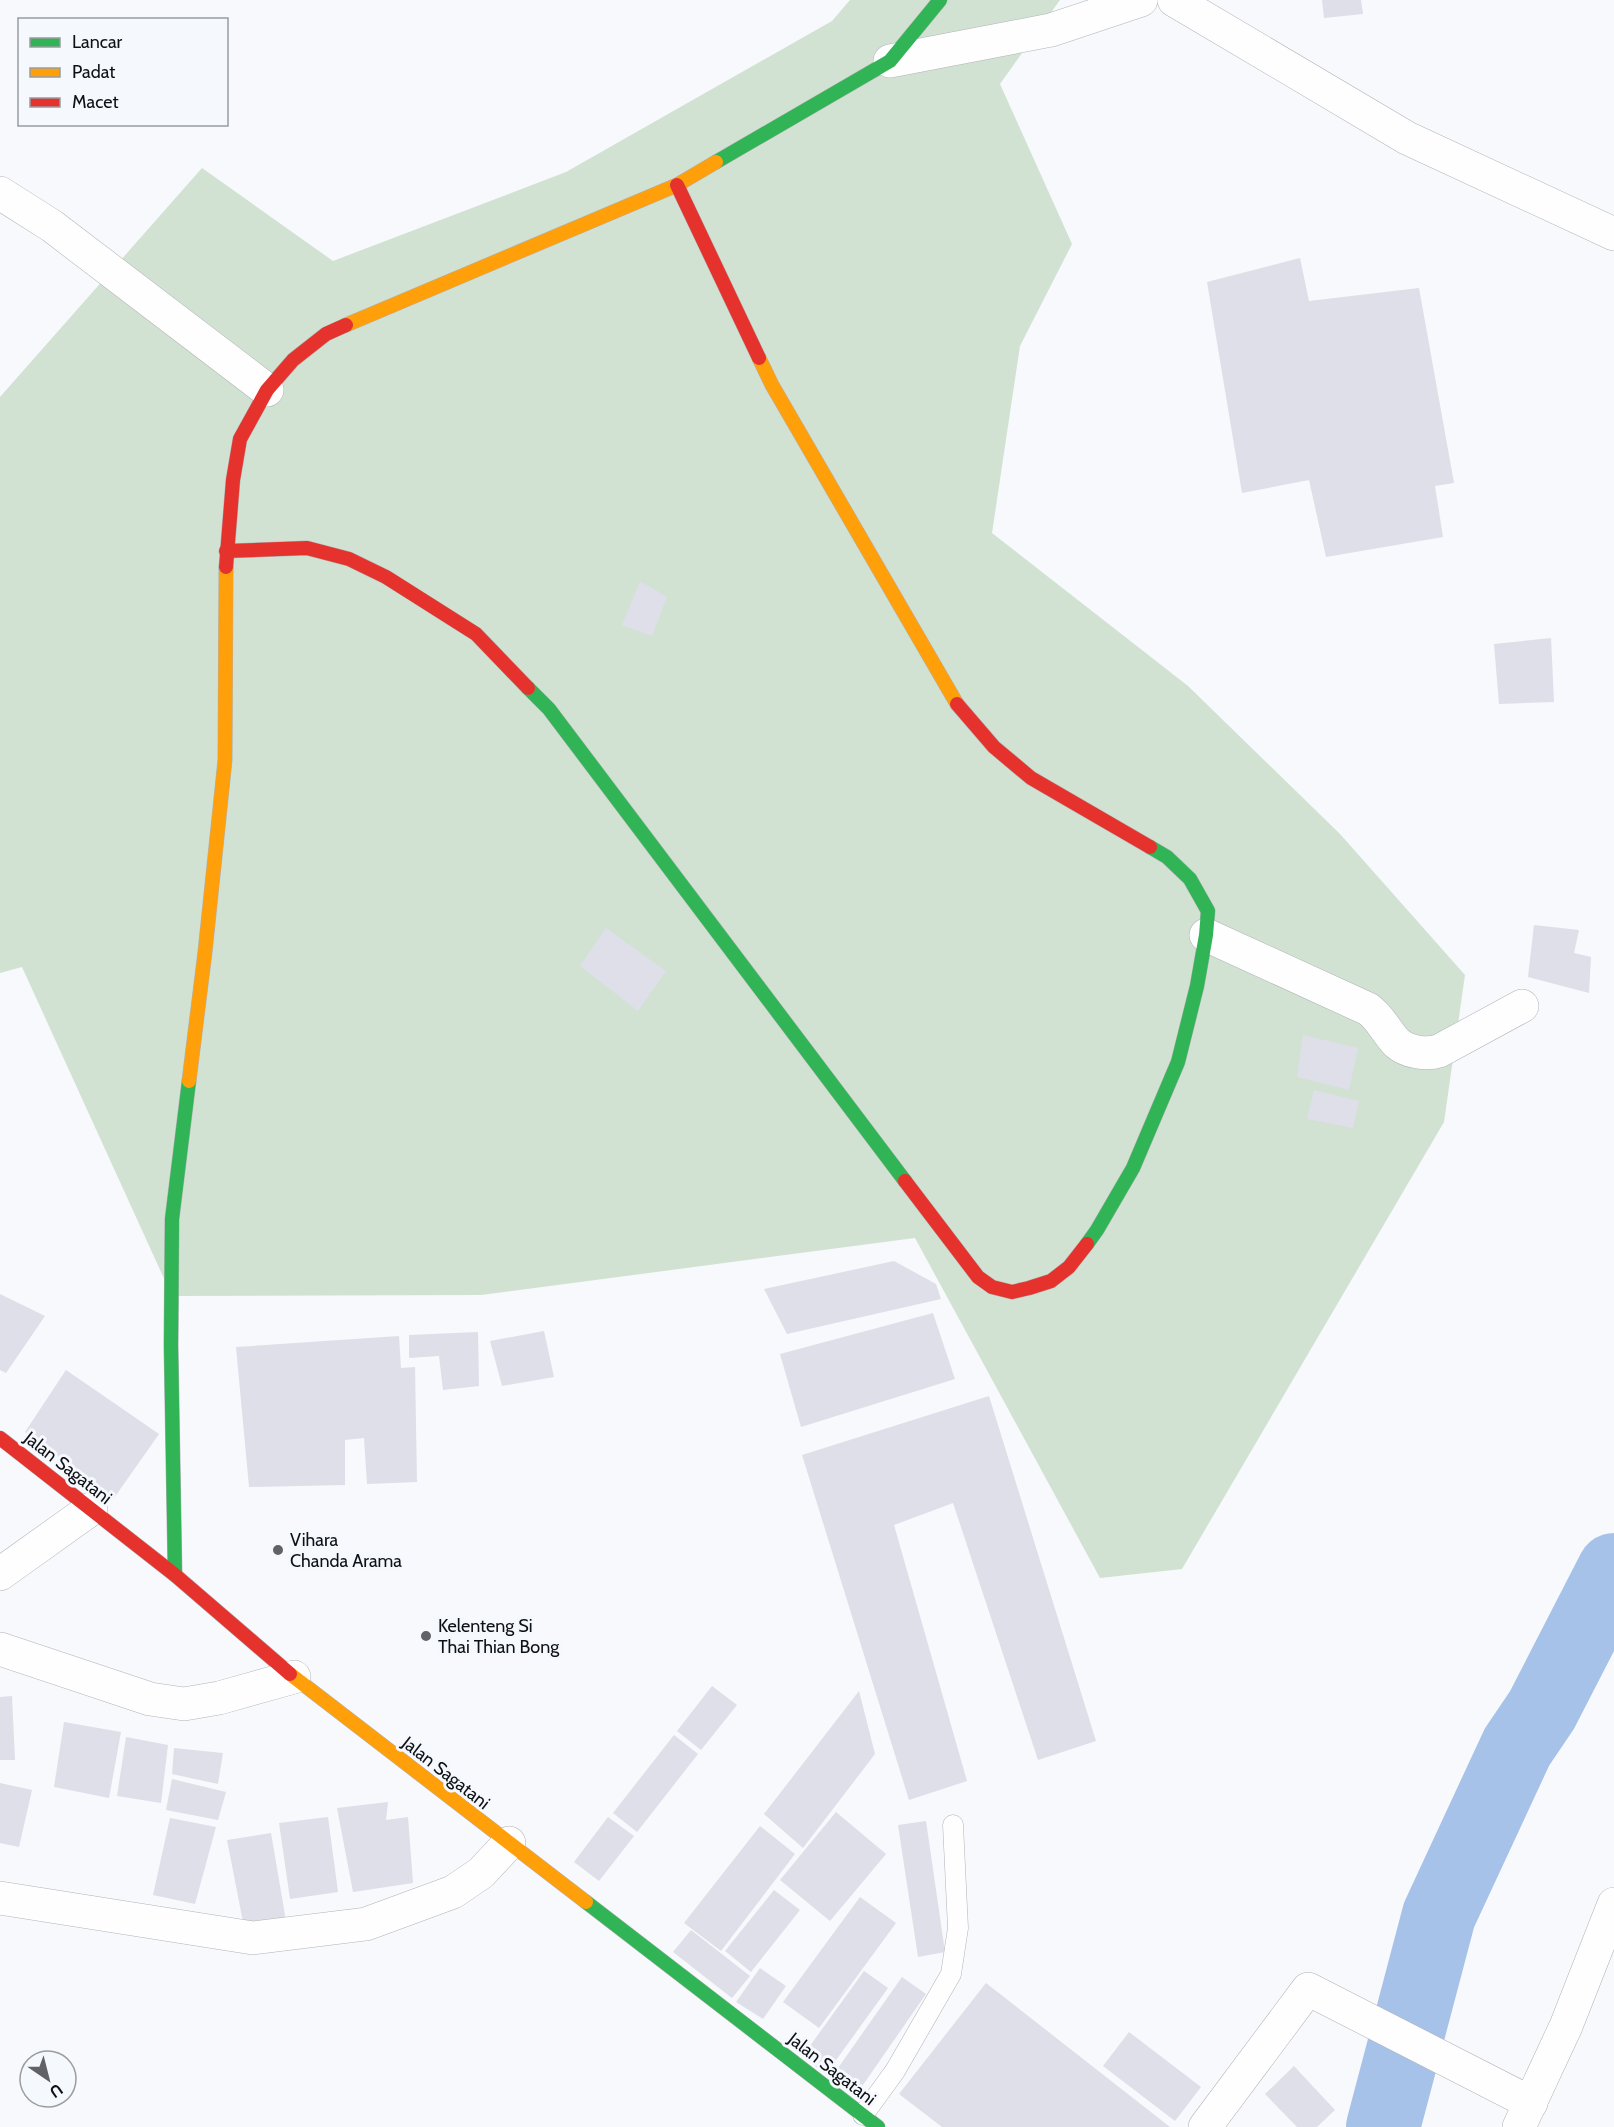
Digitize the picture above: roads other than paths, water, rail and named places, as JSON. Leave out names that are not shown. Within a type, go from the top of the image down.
[{"type":"street","points":[[890,61],[940,0]]},
{"type":"street","points":[[175,1575],[171,1346],[172,1219],[205,952],[225,760],[226,551],[233,480],[240,439],[267,390],[293,360],[326,334],[676,185],[890,61],[1051,30],[1141,0]]},
{"type":"street","points":[[1174,0],[1407,138],[1614,234]]},
{"type":"street","points":[[226,551],[308,548],[349,559],[386,577],[476,634],[549,709],[978,1277],[992,1287],[1012,1292],[1051,1281],[1069,1267],[1097,1230],[1132,1168],[1178,1062],[1197,986],[1208,911],[1190,879],[1167,857],[1030,777],[994,747],[953,700],[772,385],[676,185]]},
{"type":"street","points":[[0,193],[52,226],[267,390]]},
{"type":"street","points":[[1206,934],[1368,1009],[1376,1015],[1398,1044],[1421,1053],[1439,1050],[1521,1006]]},
{"type":"street","name":"Jalan Sagatani","points":[[0,1438],[175,1575],[294,1677],[870,2121]]},
{"type":"street","points":[[0,1574],[91,1509]]},
{"type":"street","points":[[0,1649],[150,1699],[184,1704],[219,1698],[294,1677]]},
{"type":"street","points":[[0,1898],[253,1938],[366,1924],[453,1892],[481,1873],[508,1844]]},
{"type":"street","points":[[1205,2127],[1308,1989],[1525,2115],[1566,2026],[1614,1904]]},
{"type":"lane","points":[[870,2121],[895,2071],[951,1974],[958,1928],[954,1825]]},
{"type":"waterway","points":[[1383,2127],[1439,1915],[1517,1747],[1542,1710],[1614,1570]]},
{"type":"place","name":"Vihara Chanda Arama","points":[[278,1550]]},
{"type":"place","name":"Kelenteng Si Thai Thian Bong","points":[[426,1636]]}]
